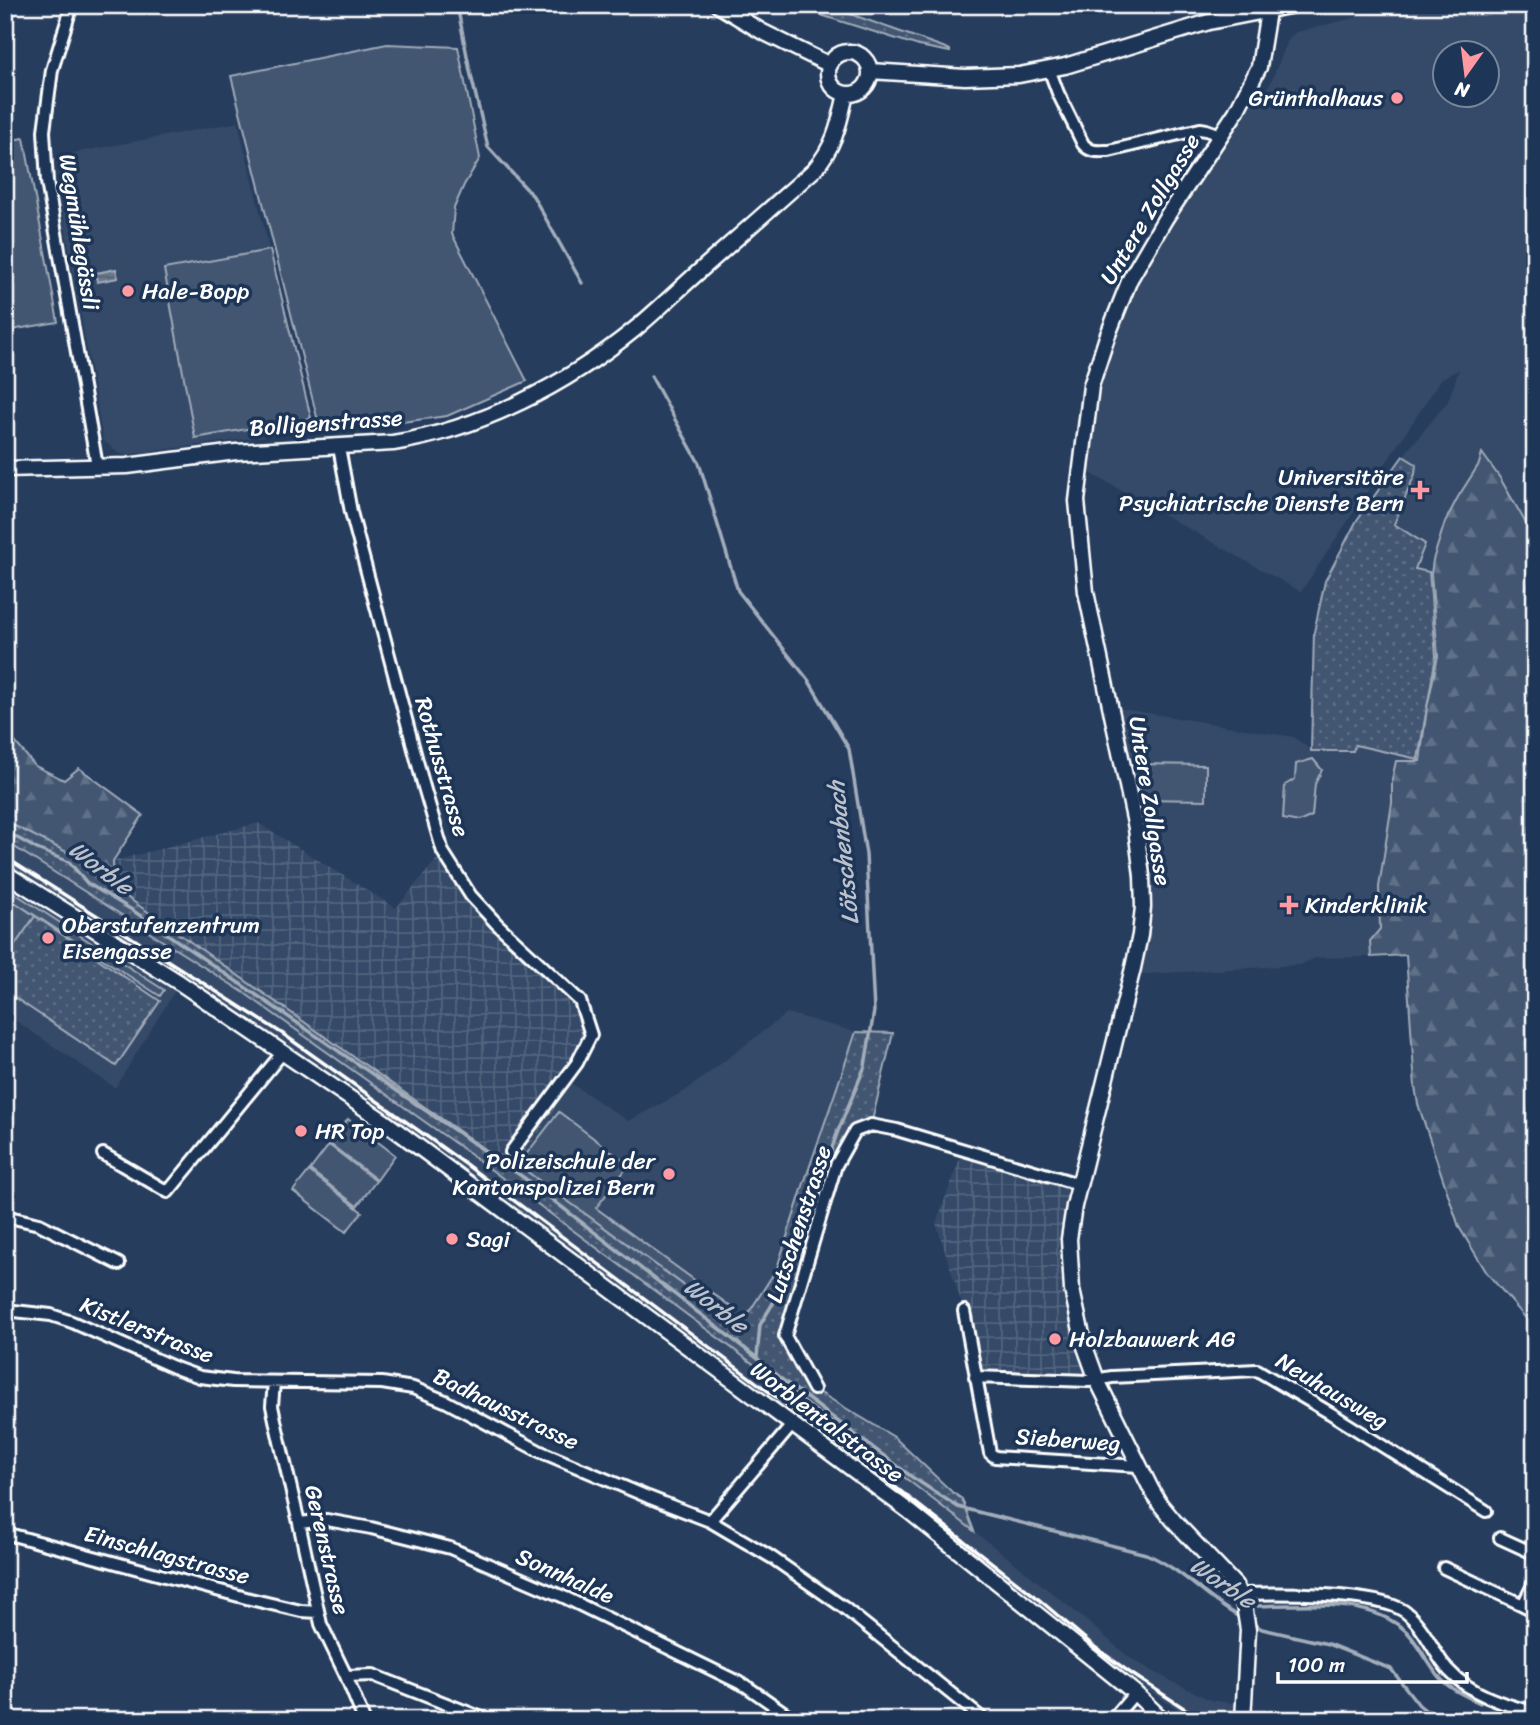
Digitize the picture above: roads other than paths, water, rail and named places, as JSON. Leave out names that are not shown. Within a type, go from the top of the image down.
[{"type":"main road","points":[[718,5],[830,65]]},
{"type":"main road","points":[[870,71],[965,78],[1019,75],[1090,59],[1209,22],[1294,5]]},
{"type":"main road","name":"Untere Zollgasse","points":[[1243,1720],[1248,1630],[1242,1599],[1229,1578],[1167,1513],[1151,1489],[1097,1380],[1084,1344],[1072,1290],[1069,1239],[1079,1184],[1133,968],[1143,907],[1136,828],[1086,592],[1077,501],[1091,386],[1107,337],[1130,279],[1165,219],[1236,112],[1259,66],[1269,8]]},
{"type":"main road","points":[[853,53],[864,59],[870,71],[868,83],[853,94],[836,90],[828,75],[830,65],[839,55],[853,53]]},
{"type":"main road","name":"Bolligenstrasse","points":[[5,469],[127,466],[248,451],[377,445],[414,440],[513,406],[555,384],[635,329],[814,170],[836,135],[846,94]]},
{"type":"main road","name":"Worblentalstrasse","points":[[5,873],[180,983],[385,1122],[909,1512],[1135,1693],[1163,1720]]},
{"type":"street","name":"Wegmühlegässli","points":[[72,5],[52,71],[44,131],[47,182],[97,466]]},
{"type":"street","points":[[1049,69],[1083,144],[1093,151],[1109,151],[1200,130],[1220,135]]},
{"type":"street","name":"Rothusstrasse","points":[[339,447],[351,512],[443,852],[471,896],[497,924],[580,1001],[591,1035],[577,1063],[511,1152]]},
{"type":"street","points":[[103,1154],[167,1192],[283,1052]]},
{"type":"street","name":"Lutschenstrasse","points":[[814,1390],[785,1336],[836,1166],[855,1131],[871,1125],[897,1130],[1079,1184]]},
{"type":"street","points":[[5,1216],[39,1224],[119,1264]]},
{"type":"street","name":"Kistlerstrasse","points":[[5,1310],[51,1315],[72,1322],[190,1374],[215,1379],[274,1382]]},
{"type":"street","name":"Sieberweg","points":[[964,1311],[990,1453],[995,1457],[1139,1466]]},
{"type":"street","name":"Neuhausweg","points":[[1097,1380],[1123,1376],[1257,1370],[1486,1511]]},
{"type":"street","points":[[975,1377],[1097,1380]]},
{"type":"street","name":"Badhausstrasse","points":[[274,1382],[382,1384],[413,1388],[445,1401],[539,1451],[710,1521],[771,1557],[843,1607],[984,1720]]},
{"type":"street","name":"Gerenstrasse","points":[[274,1382],[272,1406],[321,1624],[364,1720]]},
{"type":"street","points":[[710,1521],[793,1424]]},
{"type":"street","name":"Sonnhalde","points":[[299,1523],[327,1520],[450,1548],[566,1598],[746,1686],[795,1720]]},
{"type":"street","name":"Einschlagstrasse","points":[[5,1533],[250,1600],[318,1612]]},
{"type":"street","points":[[1500,1538],[1535,1554]]},
{"type":"street","points":[[1444,1568],[1535,1611]]},
{"type":"street","points":[[1523,1605],[1535,1581]]},
{"type":"street","points":[[1242,1599],[1282,1594],[1339,1597],[1395,1606],[1416,1623],[1456,1678],[1484,1695],[1535,1712]]},
{"type":"street","points":[[346,1676],[373,1675],[486,1720]]},
{"type":"street","points":[[1112,1720],[1135,1693]]},
{"type":"waterway","name":"Lötschenbach","points":[[457,5],[488,147],[533,196],[582,283]]},
{"type":"waterway","name":"Lötschenbach","points":[[651,376],[699,463],[738,591],[809,681],[849,749],[866,854],[874,1011],[865,1066],[838,1131],[782,1288],[760,1325],[757,1357]]},
{"type":"waterway","name":"Worble","points":[[5,831],[37,849],[69,862],[87,883],[132,910],[523,1177],[780,1378],[912,1477],[958,1507],[1146,1554],[1172,1568],[1243,1619]]},
{"type":"waterway","points":[[1258,1606],[1337,1606],[1376,1613],[1393,1621],[1408,1633],[1443,1681],[1480,1703]]},
{"type":"waterway","name":"Worble","points":[[1253,1624],[1262,1629],[1328,1644],[1391,1669],[1419,1705],[1444,1720]]},
{"type":"waterway","points":[[1504,1712],[1527,1720]]},
{"type":"railway","points":[[5,857],[283,1034],[464,1163],[881,1476],[1036,1597],[1096,1648],[1202,1720]]},
{"type":"place","name":"Grünthalhaus","points":[[1397,98]]},
{"type":"place","name":"Hale-Bopp","points":[[128,291]]},
{"type":"place","name":"Universitäre Psychiatrische Dienste Bern","points":[[1420,490]]},
{"type":"place","name":"Kinderklinik","points":[[1289,905]]},
{"type":"place","name":"Oberstufenzentrum Eisengasse","points":[[48,938]]},
{"type":"place","name":"HR Top","points":[[301,1131]]},
{"type":"place","name":"Polizeischule der Kantonspolizei Bern","points":[[669,1174]]},
{"type":"place","name":"Sagi","points":[[452,1239]]},
{"type":"place","name":"Holzbauwerk AG","points":[[1055,1339]]}]
